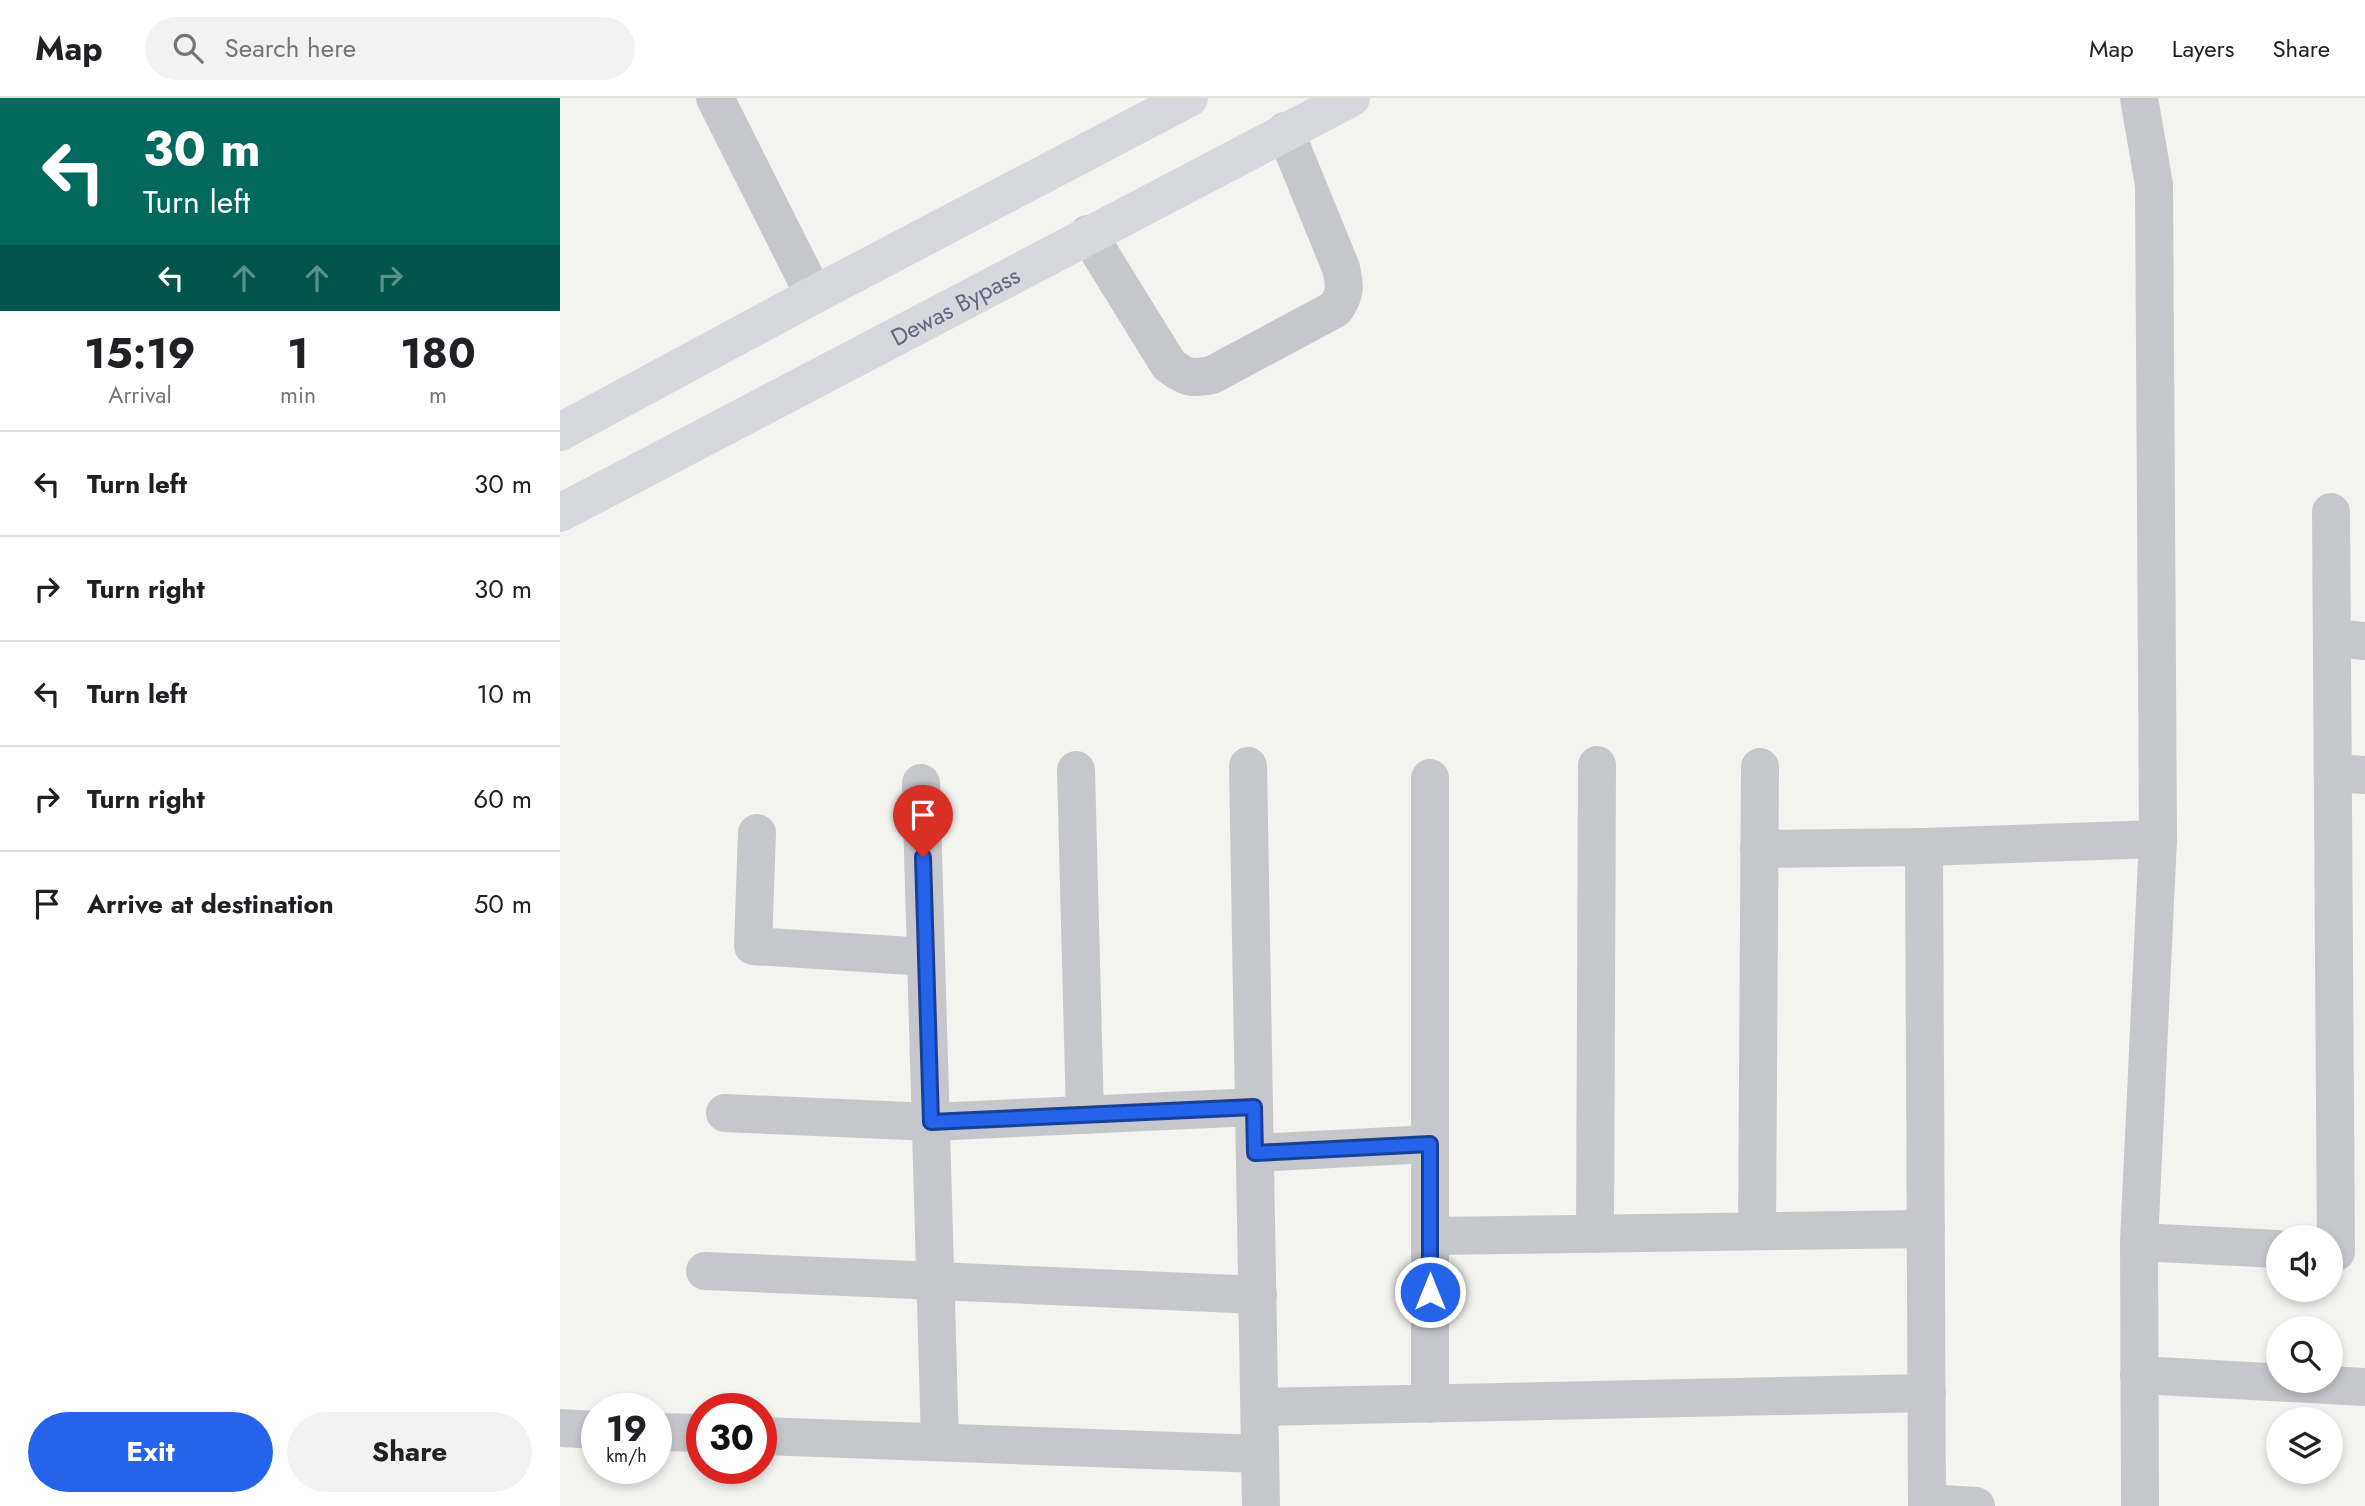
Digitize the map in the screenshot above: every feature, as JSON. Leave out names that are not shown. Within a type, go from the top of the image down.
[{"type":"highway","points":[[560,432],[1189,98]]},
{"type":"highway","name":"Dewas Bypass","points":[[560,513],[1351,98]]},
{"type":"street","points":[[715,98],[814,295]]},
{"type":"street","points":[[2139,98],[2154,185],[2158,839],[2139,1242],[2140,1506]]},
{"type":"street","points":[[1088,234],[1169,365],[1182,376],[1196,378],[1212,375],[1335,309],[1343,299],[1346,288],[1341,268],[1285,131]]},
{"type":"street","points":[[2332,512],[2349,640],[2349,914],[2344,1253]]},
{"type":"street","points":[[1595,1234],[1597,765]]},
{"type":"street","points":[[1248,766],[1261,1506]]},
{"type":"street","points":[[1757,1231],[1760,767]]},
{"type":"street","points":[[1076,770],[1085,1115]]},
{"type":"street","points":[[1430,778],[1430,1404]]},
{"type":"street","points":[[921,783],[940,1442]]},
{"type":"street","points":[[757,832],[753,946],[926,957]]},
{"type":"street","points":[[1759,849],[2158,839]]},
{"type":"street","points":[[1924,846],[1927,1505],[1976,1506]]},
{"type":"street","points":[[725,1113],[931,1122],[1254,1107]]},
{"type":"street","points":[[1255,1153],[1430,1144]]},
{"type":"street","points":[[1430,1236],[1926,1229]]},
{"type":"street","points":[[2139,1242],[2266,1248]]},
{"type":"street","points":[[705,1271],[1258,1294]]},
{"type":"street","points":[[2139,1375],[2365,1387]]},
{"type":"street","points":[[1260,1407],[1927,1393]]},
{"type":"street","points":[[560,1428],[581,1429]]},
{"type":"street","points":[[777,1437],[1261,1454]]},
{"type":"route","points":[[923,857],[931,1122],[1254,1107],[1255,1153],[1430,1144],[1430,1292]]}]
